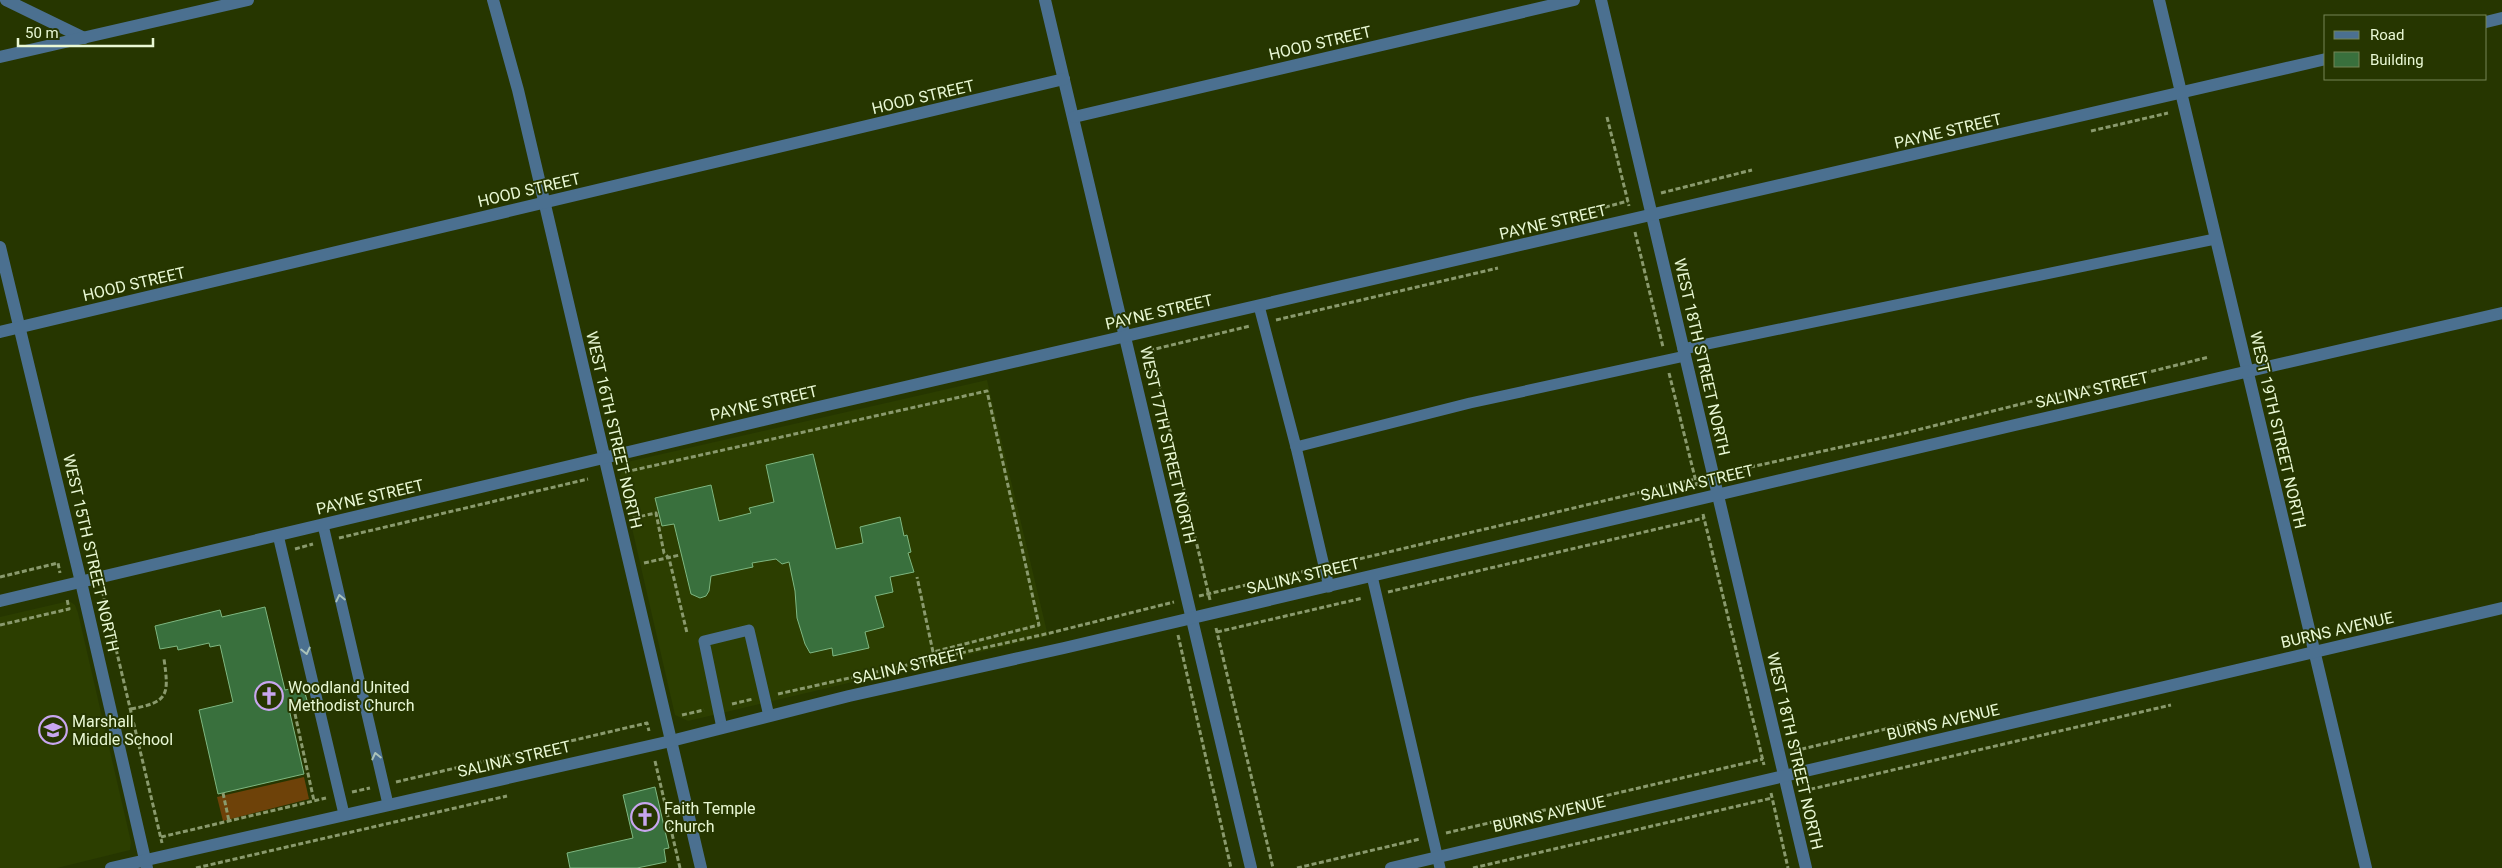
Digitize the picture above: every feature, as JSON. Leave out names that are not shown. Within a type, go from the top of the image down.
[{"type":"street","points":[[6,0],[84,38]]},
{"type":"street","points":[[0,57],[248,0]]},
{"type":"street","name":"WEST 16TH STREET NORTH","points":[[493,0],[518,90],[701,868]]},
{"type":"street","name":"WEST 17TH STREET NORTH","points":[[1045,0],[1251,868]]},
{"type":"street","name":"HOOD STREET","points":[[1074,117],[1574,0]]},
{"type":"street","name":"WEST 18TH STREET NORTH","points":[[1601,0],[1806,868]]},
{"type":"street","name":"WEST 19TH STREET NORTH","points":[[2159,0],[2366,868]]},
{"type":"street","points":[[2487,22],[2502,18]]},
{"type":"street","name":"PAYNE STREET","points":[[0,601],[604,457],[2324,59]]},
{"type":"street","name":"HOOD STREET","points":[[0,332],[1064,79]]},
{"type":"street","name":"WEST 15TH STREET NORTH","points":[[0,247],[81,582],[146,864]]},
{"type":"street","name":"SALINA STREET","points":[[111,868],[146,864],[165,856],[344,814],[671,741],[769,716],[2502,313]]},
{"type":"street","name":"BURNS AVENUE","points":[[1391,868],[1439,863],[1784,776],[2502,608]]},
{"type":"lane","points":[[1296,447],[1684,352],[2216,239]]},
{"type":"lane","points":[[1259,306],[1296,447],[1329,587]]},
{"type":"lane","points":[[323,525],[388,804]]},
{"type":"lane","points":[[278,535],[344,814]]},
{"type":"lane","points":[[1372,576],[1439,863]]},
{"type":"lane","points":[[722,728],[704,641],[749,630],[769,716]]},
{"type":"path","points":[[682,715],[1050,633],[1170,602],[1713,475],[1905,433],[2209,358]]},
{"type":"path","points":[[625,472],[986,391],[1039,626],[933,652],[918,577]]},
{"type":"path","points":[[282,552],[588,479]]},
{"type":"path","points":[[630,519],[656,513],[664,553],[669,558],[687,633]]},
{"type":"path","points":[[1217,632],[1704,518]]},
{"type":"path","points":[[640,564],[680,555]]},
{"type":"path","points":[[113,592],[104,594],[165,856]]},
{"type":"path","points":[[1170,602],[1231,868]]},
{"type":"path","points":[[131,709],[152,705],[164,696],[168,685],[164,659]]},
{"type":"path","points":[[1474,868],[2171,705]]},
{"type":"path","points":[[295,714],[314,801]]},
{"type":"path","points":[[1297,868],[1919,721]]},
{"type":"path","points":[[161,837],[647,723],[680,868]]},
{"type":"path","points":[[647,763],[656,761]]},
{"type":"path","points":[[223,793],[230,821]]},
{"type":"path","points":[[196,868],[513,794]]},
{"type":"shaded area","points":[[987,380],[1048,636],[688,721],[675,715],[620,476],[622,467],[627,462]]},
{"type":"shaded area","name":"Marshall Middle School","points":[[69,601],[75,605],[78,613],[131,842],[130,850],[57,868],[0,868],[0,617]]},
{"type":"shaded area","points":[[304,777],[309,799],[223,821],[217,797]]},
{"type":"building","points":[[813,454],[836,549],[863,543],[860,527],[900,517],[904,536],[907,535],[911,552],[908,553],[914,572],[890,577],[893,592],[875,596],[884,627],[865,632],[869,648],[833,656],[832,648],[810,653],[805,644],[797,618],[795,591],[789,562],[782,564],[776,559],[752,563],[753,567],[711,576],[709,591],[706,596],[700,598],[691,594],[674,524],[662,526],[655,498],[711,485],[719,521],[751,513],[749,508],[774,502],[766,465]]},
{"type":"building","name":"Woodland United Methodist Church","points":[[265,607],[285,690],[303,686],[308,704],[289,709],[304,774],[218,794],[199,710],[233,702],[220,645],[210,647],[209,643],[178,650],[177,646],[160,649],[155,626],[220,610],[222,617]]},
{"type":"building","name":"Faith Temple Church","points":[[655,787],[669,848],[664,849],[666,862],[637,868],[570,868],[567,853],[633,838],[623,795]]},
{"type":"place","name":"Woodland United Methodist Church","points":[[269,696]]},
{"type":"place","name":"Marshall Middle School","points":[[53,730]]},
{"type":"place","name":"Faith Temple Church","points":[[645,817]]}]
